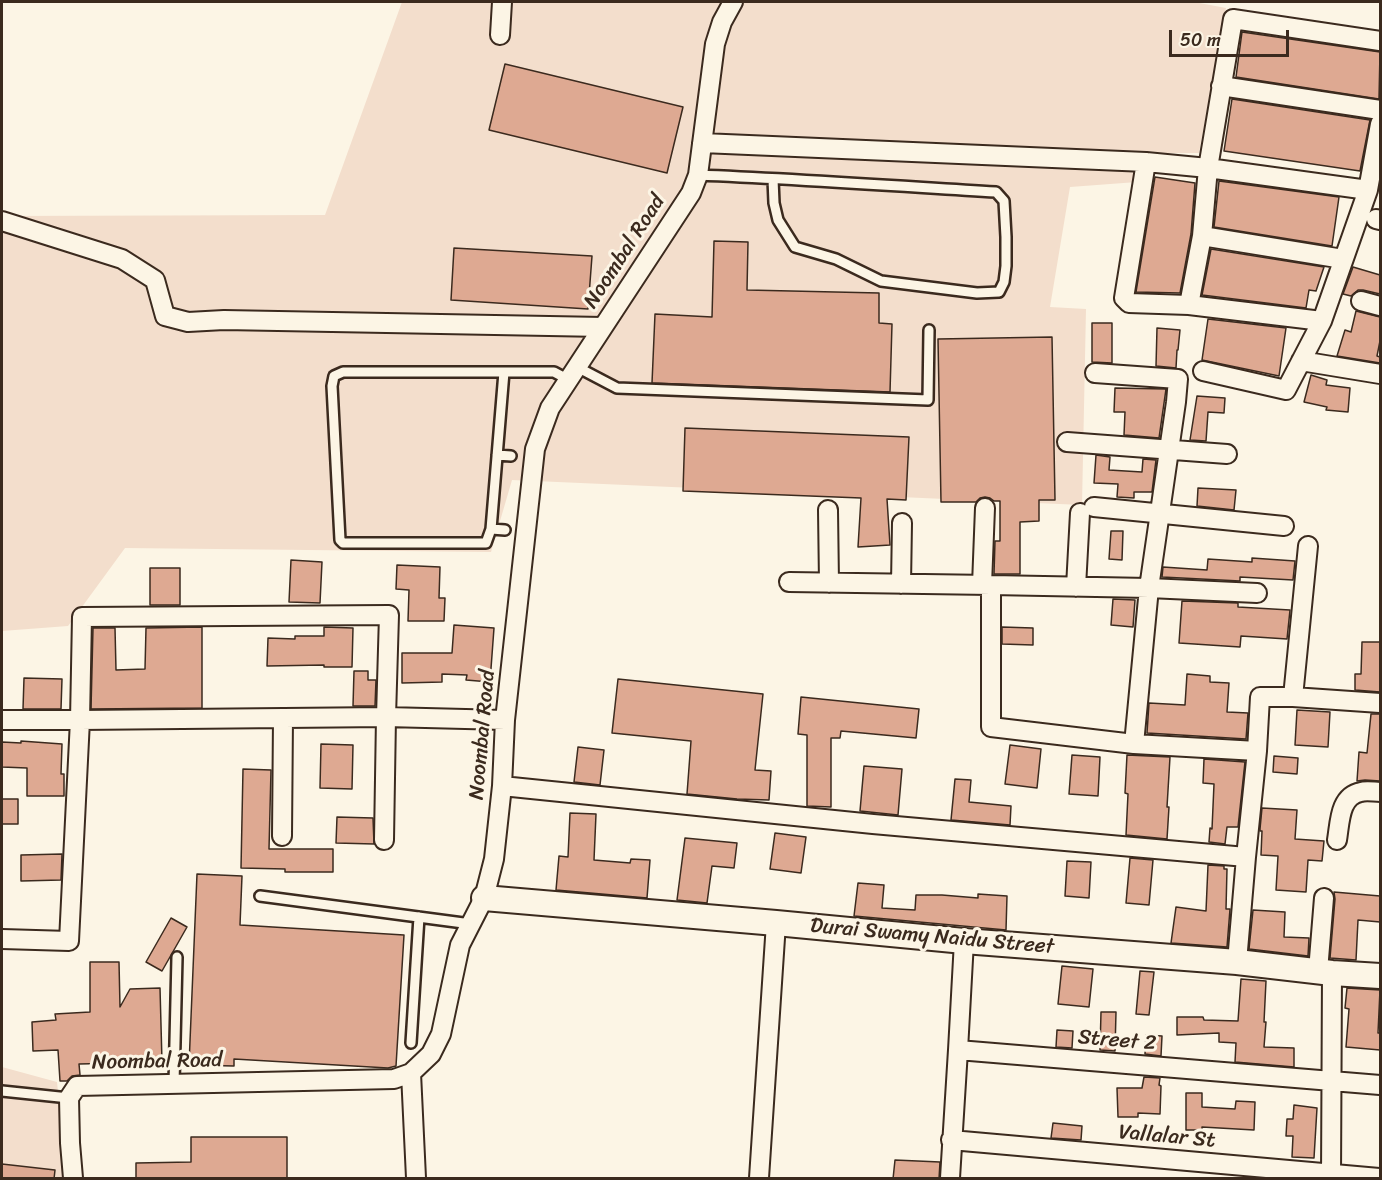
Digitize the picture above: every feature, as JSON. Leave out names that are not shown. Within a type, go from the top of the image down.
[{"type":"street","points":[[500,35],[502,2]]},
{"type":"street","name":"Noombal Road","points":[[69,1098],[77,1086],[394,1079],[411,1073],[431,1054],[441,1034],[460,945],[484,898],[494,859],[502,786],[505,720],[535,449],[550,408],[691,193],[698,175],[715,44],[722,22],[733,2]]},
{"type":"street","points":[[1189,305],[1202,236],[1208,168],[1233,19],[1380,41]]},
{"type":"street","points":[[1221,86],[1380,110]]},
{"type":"street","points":[[1203,371],[1286,390],[1322,321],[1368,190],[1380,124]]},
{"type":"street","points":[[702,143],[1146,162],[1208,168],[1368,190]]},
{"type":"street","points":[[1146,162],[1124,298],[1129,303],[1189,305],[1322,321]]},
{"type":"street","points":[[2,220],[122,259],[155,280],[165,315],[188,322],[224,320],[603,327]]},
{"type":"street","points":[[1202,236],[1343,259]]},
{"type":"street","points":[[1360,301],[1380,306]]},
{"type":"street","points":[[1301,361],[1380,374]]},
{"type":"street","points":[[1095,373],[1178,379],[1149,588],[1134,744]]},
{"type":"street","points":[[1067,442],[1227,454]]},
{"type":"street","points":[[985,508],[991,727],[1134,744],[1257,751]]},
{"type":"street","points":[[828,510],[829,583]]},
{"type":"street","points":[[1076,587],[1087,510],[1160,513],[1284,526]]},
{"type":"street","points":[[901,584],[902,523]]},
{"type":"street","points":[[1293,697],[1308,546]]},
{"type":"street","points":[[789,582],[1149,588],[1257,593]]},
{"type":"street","points":[[2,939],[69,941],[80,720],[82,617],[389,615],[384,840]]},
{"type":"street","points":[[1237,962],[1260,697],[1380,703]]},
{"type":"street","points":[[2,720],[386,717],[505,720]]},
{"type":"street","points":[[282,836],[283,718]]},
{"type":"street","points":[[502,786],[873,824],[1246,857]]},
{"type":"street","points":[[1337,840],[1343,806],[1350,797],[1360,792],[1380,792]]},
{"type":"street","name":"Durai Swamy Naidu Street","points":[[484,898],[1380,976]]},
{"type":"street","points":[[1324,898],[1331,1177]]},
{"type":"street","points":[[759,1179],[776,923]]},
{"type":"street","points":[[950,1179],[964,941]]},
{"type":"street","name":"Street 2","points":[[958,1050],[1380,1085]]},
{"type":"street","points":[[411,1073],[416,1179]]},
{"type":"street","points":[[69,1098],[74,1179]]},
{"type":"street","name":"Vallalar St","points":[[951,1140],[1331,1177],[1379,1179]]},
{"type":"lane","points":[[698,175],[773,179],[996,192],[1004,201],[1006,266],[1004,282],[999,292],[977,293],[881,281],[836,259],[795,247],[778,220],[774,203],[773,179]]},
{"type":"lane","points":[[504,372],[491,529],[486,543],[343,543],[340,540],[332,386],[334,376],[343,372],[504,372],[554,372],[573,373],[617,388],[928,400],[929,330]]},
{"type":"lane","points":[[497,455],[511,456]]},
{"type":"lane","points":[[491,529],[505,530]]},
{"type":"lane","points":[[260,896],[471,924]]},
{"type":"lane","points":[[411,1042],[419,917]]},
{"type":"lane","points":[[174,1084],[177,957]]},
{"type":"lane","points":[[2,1091],[69,1098]]},
{"type":"shaded area","points":[[402,2],[1194,2],[1226,8],[1199,153],[1141,153],[1137,182],[1070,187],[1050,307],[1086,309],[1082,505],[512,480],[491,552],[125,548],[68,626],[2,631],[2,216],[325,215]]},
{"type":"shaded area","points":[[2,1067],[57,1082],[67,1178],[2,1178]]},
{"type":"building","points":[[1242,32],[1380,52],[1379,99],[1236,77]]},
{"type":"building","points":[[505,64],[683,107],[667,173],[489,130]]},
{"type":"building","points":[[1232,99],[1370,120],[1360,171],[1224,151]]},
{"type":"building","points":[[1155,177],[1195,183],[1191,234],[1180,293],[1136,292]]},
{"type":"building","points":[[1219,181],[1339,197],[1332,246],[1214,227]]},
{"type":"building","points":[[714,241],[748,242],[747,290],[879,293],[879,323],[892,324],[890,392],[652,383],[655,314],[712,317]]},
{"type":"building","points":[[454,248],[592,256],[588,309],[451,300]]},
{"type":"building","points":[[1211,249],[1324,267],[1316,291],[1309,290],[1306,308],[1202,295]]},
{"type":"building","points":[[1353,267],[1380,275],[1380,294],[1358,290],[1351,296],[1343,294]]},
{"type":"building","points":[[1356,311],[1380,317],[1380,341],[1377,356],[1380,357],[1380,363],[1337,356],[1345,330],[1351,332]]},
{"type":"building","points":[[1208,319],[1286,328],[1279,376],[1202,360]]},
{"type":"building","points":[[1092,323],[1112,323],[1112,363],[1092,362]]},
{"type":"building","points":[[1157,328],[1180,330],[1176,368],[1156,366]]},
{"type":"building","points":[[1052,337],[1055,500],[1039,500],[1039,521],[1020,522],[1020,574],[994,574],[995,541],[1000,541],[1000,501],[985,497],[976,502],[941,502],[938,339]]},
{"type":"building","points":[[1311,375],[1327,380],[1326,385],[1350,388],[1348,412],[1326,410],[1327,407],[1304,402]]},
{"type":"building","points":[[1115,388],[1166,389],[1159,438],[1124,435],[1125,412],[1114,412]]},
{"type":"building","points":[[1197,396],[1225,398],[1224,413],[1208,412],[1206,441],[1190,440]]},
{"type":"building","points":[[685,428],[909,437],[906,500],[887,499],[890,545],[858,547],[861,498],[683,491]]},
{"type":"building","points":[[1096,455],[1110,457],[1109,470],[1142,472],[1143,459],[1156,460],[1152,492],[1134,492],[1134,498],[1117,497],[1118,484],[1094,483]]},
{"type":"building","points":[[1198,488],[1236,490],[1234,510],[1197,506]]},
{"type":"building","points":[[1111,531],[1123,531],[1122,560],[1109,559]]},
{"type":"building","points":[[1252,558],[1295,561],[1293,580],[1240,577],[1240,581],[1162,577],[1163,567],[1207,570],[1208,559],[1252,562]]},
{"type":"building","points":[[291,560],[322,562],[320,603],[289,602]]},
{"type":"building","points":[[397,565],[440,567],[439,598],[445,598],[444,621],[408,621],[409,590],[396,589]]},
{"type":"building","points":[[150,568],[180,568],[180,605],[150,605]]},
{"type":"building","points":[[1113,599],[1135,600],[1133,627],[1111,625]]},
{"type":"building","points":[[1182,601],[1238,603],[1238,607],[1290,610],[1287,639],[1241,636],[1240,647],[1179,643]]},
{"type":"building","points":[[454,625],[494,628],[490,682],[466,680],[467,675],[442,674],[442,682],[402,683],[402,653],[452,653]]},
{"type":"building","points":[[202,627],[202,708],[91,709],[93,628],[115,628],[116,670],[145,669],[146,628]]},
{"type":"building","points":[[324,627],[353,628],[352,667],[267,666],[268,638],[295,639],[295,636],[324,636]]},
{"type":"building","points":[[1002,627],[1033,628],[1033,645],[1002,644]]},
{"type":"building","points":[[1362,642],[1380,642],[1380,692],[1355,690],[1355,674],[1361,674]]},
{"type":"building","points":[[354,671],[368,671],[368,680],[376,680],[375,706],[353,706]]},
{"type":"building","points":[[1187,674],[1210,676],[1210,682],[1229,683],[1227,712],[1248,713],[1246,739],[1147,733],[1149,703],[1185,705]]},
{"type":"building","points":[[24,678],[62,679],[61,709],[23,709]]},
{"type":"building","points":[[618,679],[763,694],[755,770],[771,771],[769,800],[687,794],[691,741],[612,733]]},
{"type":"building","points":[[801,697],[919,709],[916,738],[841,731],[840,738],[831,738],[831,807],[807,806],[807,735],[798,734]]},
{"type":"building","points":[[1297,710],[1330,712],[1328,747],[1295,745]]},
{"type":"building","points":[[1371,714],[1380,714],[1380,781],[1357,781],[1359,752],[1367,753]]},
{"type":"building","points":[[21,741],[62,744],[61,774],[64,774],[64,796],[27,796],[27,768],[2,767],[2,742],[21,743]]},
{"type":"building","points":[[321,744],[353,745],[352,789],[320,788]]},
{"type":"building","points":[[1010,745],[1041,749],[1037,788],[1005,784]]},
{"type":"building","points":[[578,747],[604,750],[600,785],[574,782]]},
{"type":"building","points":[[1072,755],[1100,757],[1098,796],[1069,794]]},
{"type":"building","points":[[1127,755],[1170,757],[1167,839],[1126,835]]},
{"type":"building","points":[[1274,756],[1298,758],[1297,774],[1273,772]]},
{"type":"building","points":[[1204,759],[1245,762],[1238,827],[1227,827],[1225,844],[1209,842],[1210,828],[1212,829],[1214,784],[1203,783]]},
{"type":"building","points":[[864,766],[902,769],[898,815],[860,811]]},
{"type":"building","points":[[243,769],[271,770],[269,849],[333,849],[333,872],[285,872],[285,869],[241,868]]},
{"type":"building","points":[[955,779],[971,780],[969,802],[1011,806],[1010,825],[951,820]]},
{"type":"building","points":[[2,799],[18,799],[18,824],[2,824]]},
{"type":"building","points":[[1262,808],[1297,810],[1295,839],[1324,841],[1322,861],[1308,860],[1306,892],[1276,890],[1278,856],[1261,855]]},
{"type":"building","points":[[570,813],[596,814],[594,860],[630,863],[631,859],[650,860],[647,898],[556,890],[559,856],[568,857]]},
{"type":"building","points":[[337,817],[373,818],[374,844],[336,843]]},
{"type":"building","points":[[775,833],[806,837],[801,873],[770,869]]},
{"type":"building","points":[[685,838],[737,843],[734,868],[712,866],[707,903],[677,900]]},
{"type":"building","points":[[62,854],[61,880],[21,881],[21,855]]},
{"type":"building","points":[[1130,858],[1153,860],[1149,905],[1126,903]]},
{"type":"building","points":[[1067,861],[1091,862],[1089,898],[1065,896]]},
{"type":"building","points":[[1208,865],[1224,866],[1224,869],[1227,869],[1226,909],[1230,909],[1227,947],[1171,943],[1176,907],[1206,911]]},
{"type":"building","points":[[197,874],[242,876],[240,925],[404,935],[396,1066],[388,1068],[234,1059],[234,1066],[189,1065]]},
{"type":"building","points":[[858,883],[884,885],[882,908],[915,910],[916,895],[978,898],[978,894],[1007,896],[1006,930],[854,916]]},
{"type":"building","points":[[1334,892],[1380,896],[1380,922],[1358,920],[1356,960],[1330,958]]},
{"type":"building","points":[[1253,910],[1285,912],[1284,937],[1309,938],[1308,956],[1249,949]]},
{"type":"building","points":[[171,918],[187,927],[162,971],[146,962]]},
{"type":"building","points":[[90,962],[119,962],[120,1007],[130,989],[160,988],[162,1062],[79,1064],[80,1075],[72,1076],[67,1081],[60,1081],[58,1050],[33,1051],[32,1022],[56,1020],[55,1014],[90,1012]]},
{"type":"building","points":[[1062,966],[1093,969],[1089,1007],[1058,1004]]},
{"type":"building","points":[[1140,971],[1154,972],[1149,1015],[1136,1014]]},
{"type":"building","points":[[1241,979],[1266,981],[1264,1047],[1294,1048],[1294,1067],[1235,1062],[1236,1043],[1219,1042],[1219,1033],[1177,1035],[1177,1017],[1238,1021]]},
{"type":"building","points":[[1347,988],[1380,990],[1378,1033],[1380,1033],[1380,1050],[1346,1047],[1349,1009],[1345,1008]]},
{"type":"building","points":[[1101,1012],[1116,1012],[1115,1051],[1100,1050]]},
{"type":"building","points":[[1057,1030],[1073,1031],[1072,1048],[1056,1047]]},
{"type":"building","points":[[1146,1035],[1162,1036],[1161,1056],[1145,1054]]},
{"type":"building","points":[[1144,1077],[1160,1078],[1160,1114],[1138,1113],[1138,1117],[1118,1117],[1117,1088],[1142,1088]]},
{"type":"building","points":[[1186,1093],[1202,1093],[1202,1107],[1235,1109],[1236,1101],[1255,1102],[1254,1130],[1202,1127],[1202,1130],[1186,1130]]},
{"type":"building","points":[[1294,1105],[1317,1108],[1314,1158],[1292,1157],[1293,1136],[1286,1136],[1287,1119],[1293,1119]]},
{"type":"building","points":[[1053,1123],[1082,1126],[1081,1140],[1051,1138]]},
{"type":"building","points":[[191,1137],[287,1137],[287,1179],[136,1179],[136,1163],[191,1162]]},
{"type":"building","points":[[895,1160],[940,1162],[939,1179],[893,1179]]},
{"type":"building","points":[[2,1164],[55,1170],[54,1179],[2,1179]]}]
